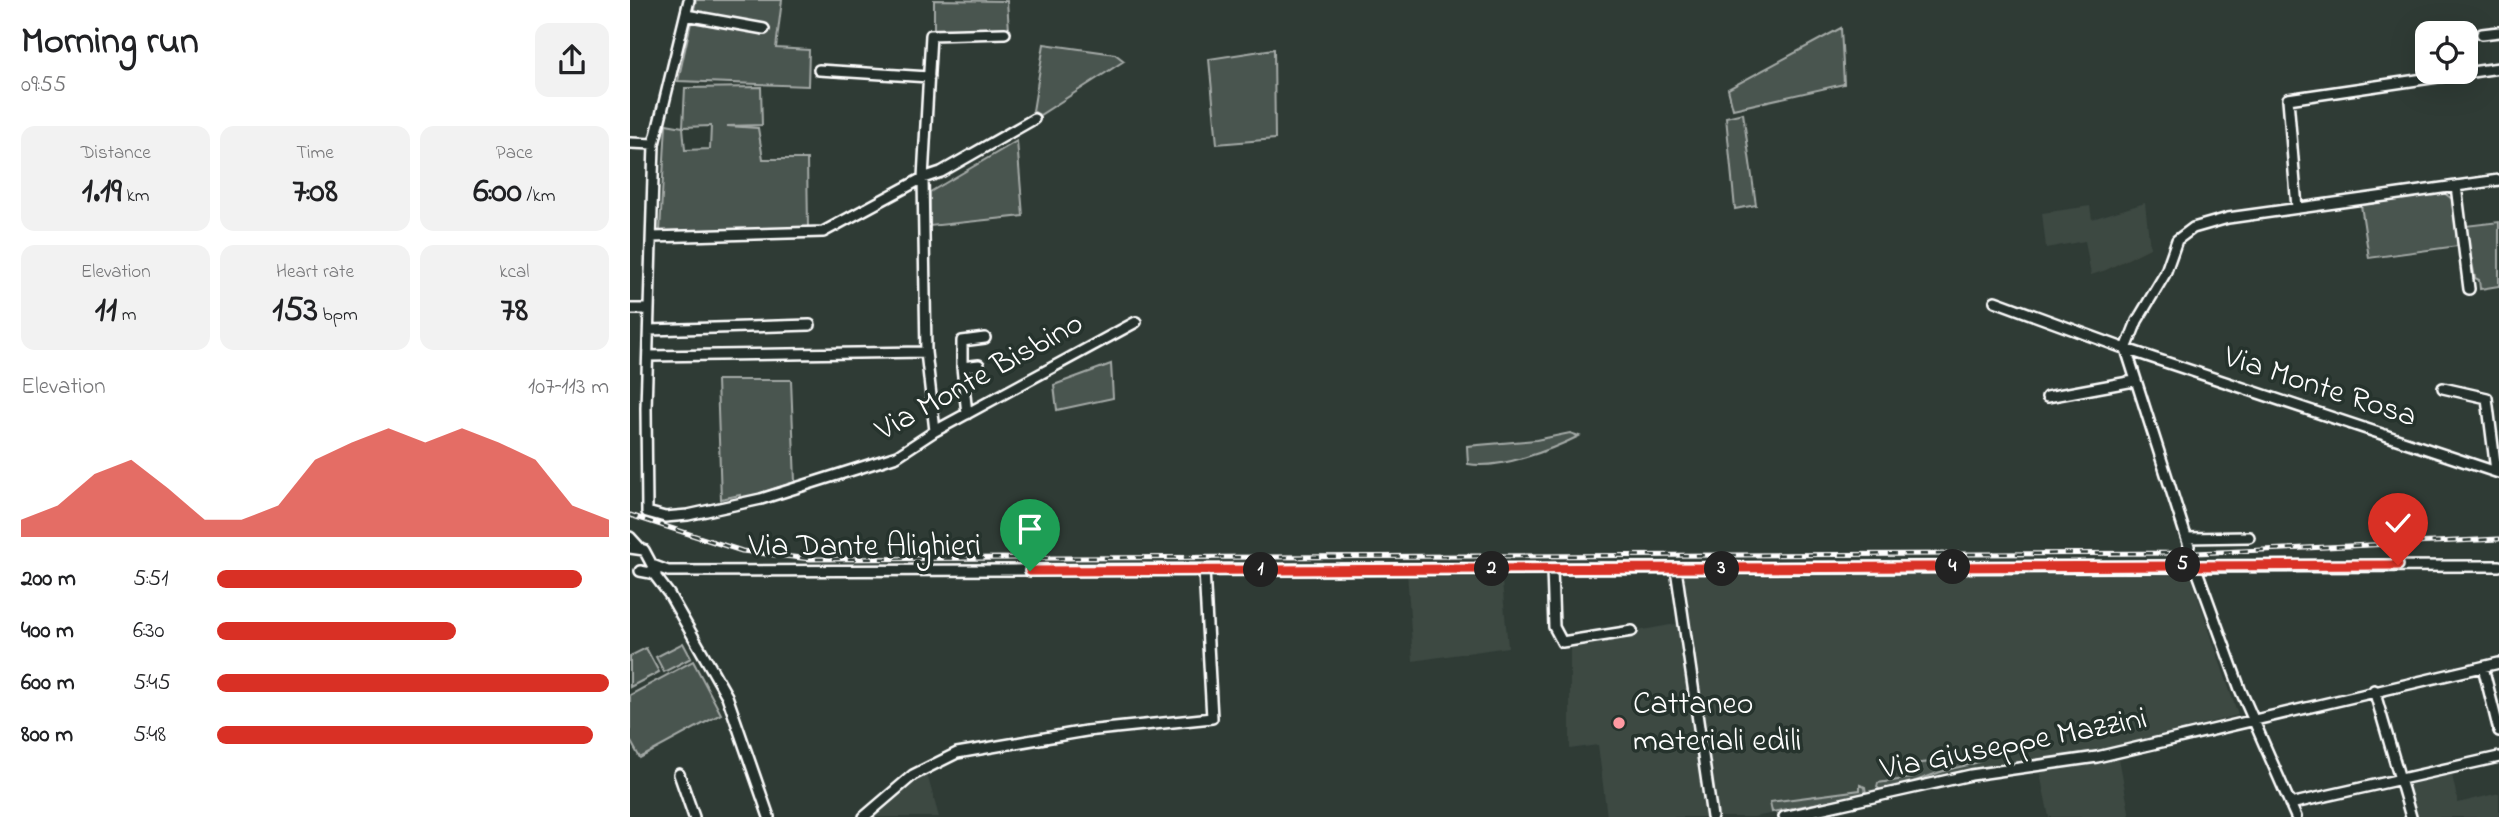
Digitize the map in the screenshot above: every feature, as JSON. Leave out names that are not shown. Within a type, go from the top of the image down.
[{"type":"street","points":[[689,0],[654,144],[648,356],[926,352]]},
{"type":"street","points":[[686,15],[764,29]]},
{"type":"street","points":[[2482,34],[2499,32]]},
{"type":"street","points":[[935,431],[926,352],[923,178],[931,35],[1005,33]]},
{"type":"street","points":[[2298,208],[2288,99],[2499,68]]},
{"type":"street","points":[[818,70],[929,77]]},
{"type":"street","points":[[652,236],[823,232],[923,178],[941,172],[1034,119]]},
{"type":"street","points":[[630,143],[654,144]]},
{"type":"street","points":[[2249,537],[2188,542],[2134,381],[2126,349],[2137,321],[2165,274],[2177,240],[2182,234],[2214,221],[2499,180]]},
{"type":"street","points":[[2456,186],[2469,289]]},
{"type":"street","name":"Via Monte Rosa","points":[[1995,301],[2126,349],[2497,472]]},
{"type":"street","points":[[630,309],[649,309]]},
{"type":"street","name":"Via Monte Bisbino","points":[[648,356],[645,508],[651,514],[676,517],[761,499],[897,456],[935,431],[1136,322]]},
{"type":"street","points":[[649,330],[810,325]]},
{"type":"street","points":[[967,414],[962,341],[985,338]]},
{"type":"street","points":[[962,367],[979,365]]},
{"type":"street","points":[[2047,397],[2134,381]]},
{"type":"street","points":[[2444,388],[2487,398],[2497,472]]},
{"type":"street","points":[[630,537],[635,548],[646,553],[648,560],[645,568],[635,571]]},
{"type":"street","points":[[648,560],[670,577],[668,589]]},
{"type":"street","points":[[2195,565],[2253,719],[2296,817]]},
{"type":"street","name":"Via Dante Alighieri","points":[[635,571],[2499,566]]},
{"type":"street","points":[[1552,569],[1554,627],[1562,642],[1632,631]]},
{"type":"street","points":[[1676,569],[1712,817]]},
{"type":"street","points":[[864,817],[913,775],[957,753],[1086,731],[1212,718],[1204,570]]},
{"type":"street","points":[[665,572],[668,589],[727,696],[769,817]]},
{"type":"street","name":"Via Giuseppe Mazzini","points":[[1784,817],[1971,775],[2097,757],[2374,690],[2499,663]]},
{"type":"street","points":[[2483,667],[2499,731]]},
{"type":"street","points":[[2374,690],[2411,817]]},
{"type":"street","points":[[2290,804],[2499,757]]},
{"type":"street","points":[[679,774],[694,817]]},
{"type":"shaded area","points":[[696,0],[782,0],[776,48],[809,50],[808,86],[678,81]]},
{"type":"shaded area","points":[[934,0],[1007,1],[1009,30],[934,31]]},
{"type":"shaded area","points":[[1841,28],[1844,84],[1733,109],[1728,89]]},
{"type":"shaded area","points":[[1044,44],[1115,54],[1124,61],[1040,115],[1033,111]]},
{"type":"shaded area","points":[[1274,49],[1275,139],[1217,144],[1209,59]]},
{"type":"shaded area","points":[[761,87],[762,125],[727,126],[758,128],[763,159],[807,159],[808,228],[660,231],[666,124],[683,127],[685,88]],"holes":[[[711,126],[710,149],[685,150],[683,127]]]},
{"type":"shaded area","points":[[1743,113],[1756,205],[1735,209],[1726,117]]},
{"type":"shaded area","points":[[1017,141],[1023,216],[930,226],[930,192]]},
{"type":"shaded area","points":[[2444,193],[2452,199],[2458,246],[2369,258],[2361,205]]},
{"type":"shaded area","points":[[2145,203],[2150,248],[2106,270],[2091,275],[2085,241],[2046,248],[2042,213],[2090,206],[2092,219]]},
{"type":"shaded area","points":[[2499,222],[2499,286],[2480,289],[2479,280],[2475,278],[2465,226]]},
{"type":"shaded area","points":[[1111,364],[1113,398],[1057,410],[1054,385]]},
{"type":"shaded area","points":[[717,380],[791,380],[795,482],[740,500],[740,495],[721,499]]},
{"type":"shaded area","points":[[1570,433],[1579,436],[1525,458],[1494,464],[1468,464],[1467,446],[1536,440]]},
{"type":"shaded area","points":[[2187,565],[2238,715],[2117,747],[2130,817],[2049,817],[2038,764],[1754,817],[1607,817],[1598,745],[1570,749],[1570,638],[1636,626],[1637,631],[1681,623],[1674,571]]},
{"type":"shaded area","points":[[1407,571],[1501,571],[1508,647],[1413,661]]},
{"type":"shaded area","points":[[683,643],[691,658],[664,672],[656,657]]},
{"type":"shaded area","points":[[646,648],[659,672],[630,687],[630,656]]},
{"type":"shaded area","points":[[693,661],[721,714],[640,758],[630,740],[630,695]]},
{"type":"shaded area","points":[[1973,754],[1980,756],[1980,761],[1905,785],[1881,791],[1877,787],[1878,783],[1912,778],[1911,764],[1974,758]]},
{"type":"shaded area","points":[[2451,770],[2458,803],[2499,793],[2499,817],[2412,817],[2402,781]]},
{"type":"shaded area","points":[[927,774],[939,817],[873,817],[914,782]]},
{"type":"shaded area","points":[[1860,785],[1865,787],[1866,794],[1772,812],[1770,802],[1860,790]]},
{"type":"railway","points":[[630,515],[742,551],[810,559],[2196,553],[2499,539]]},
{"type":"place","name":"Cattaneo materiali edili","points":[[1619,723]]},
{"type":"route","points":[[1030,571],[2398,565]]}]
